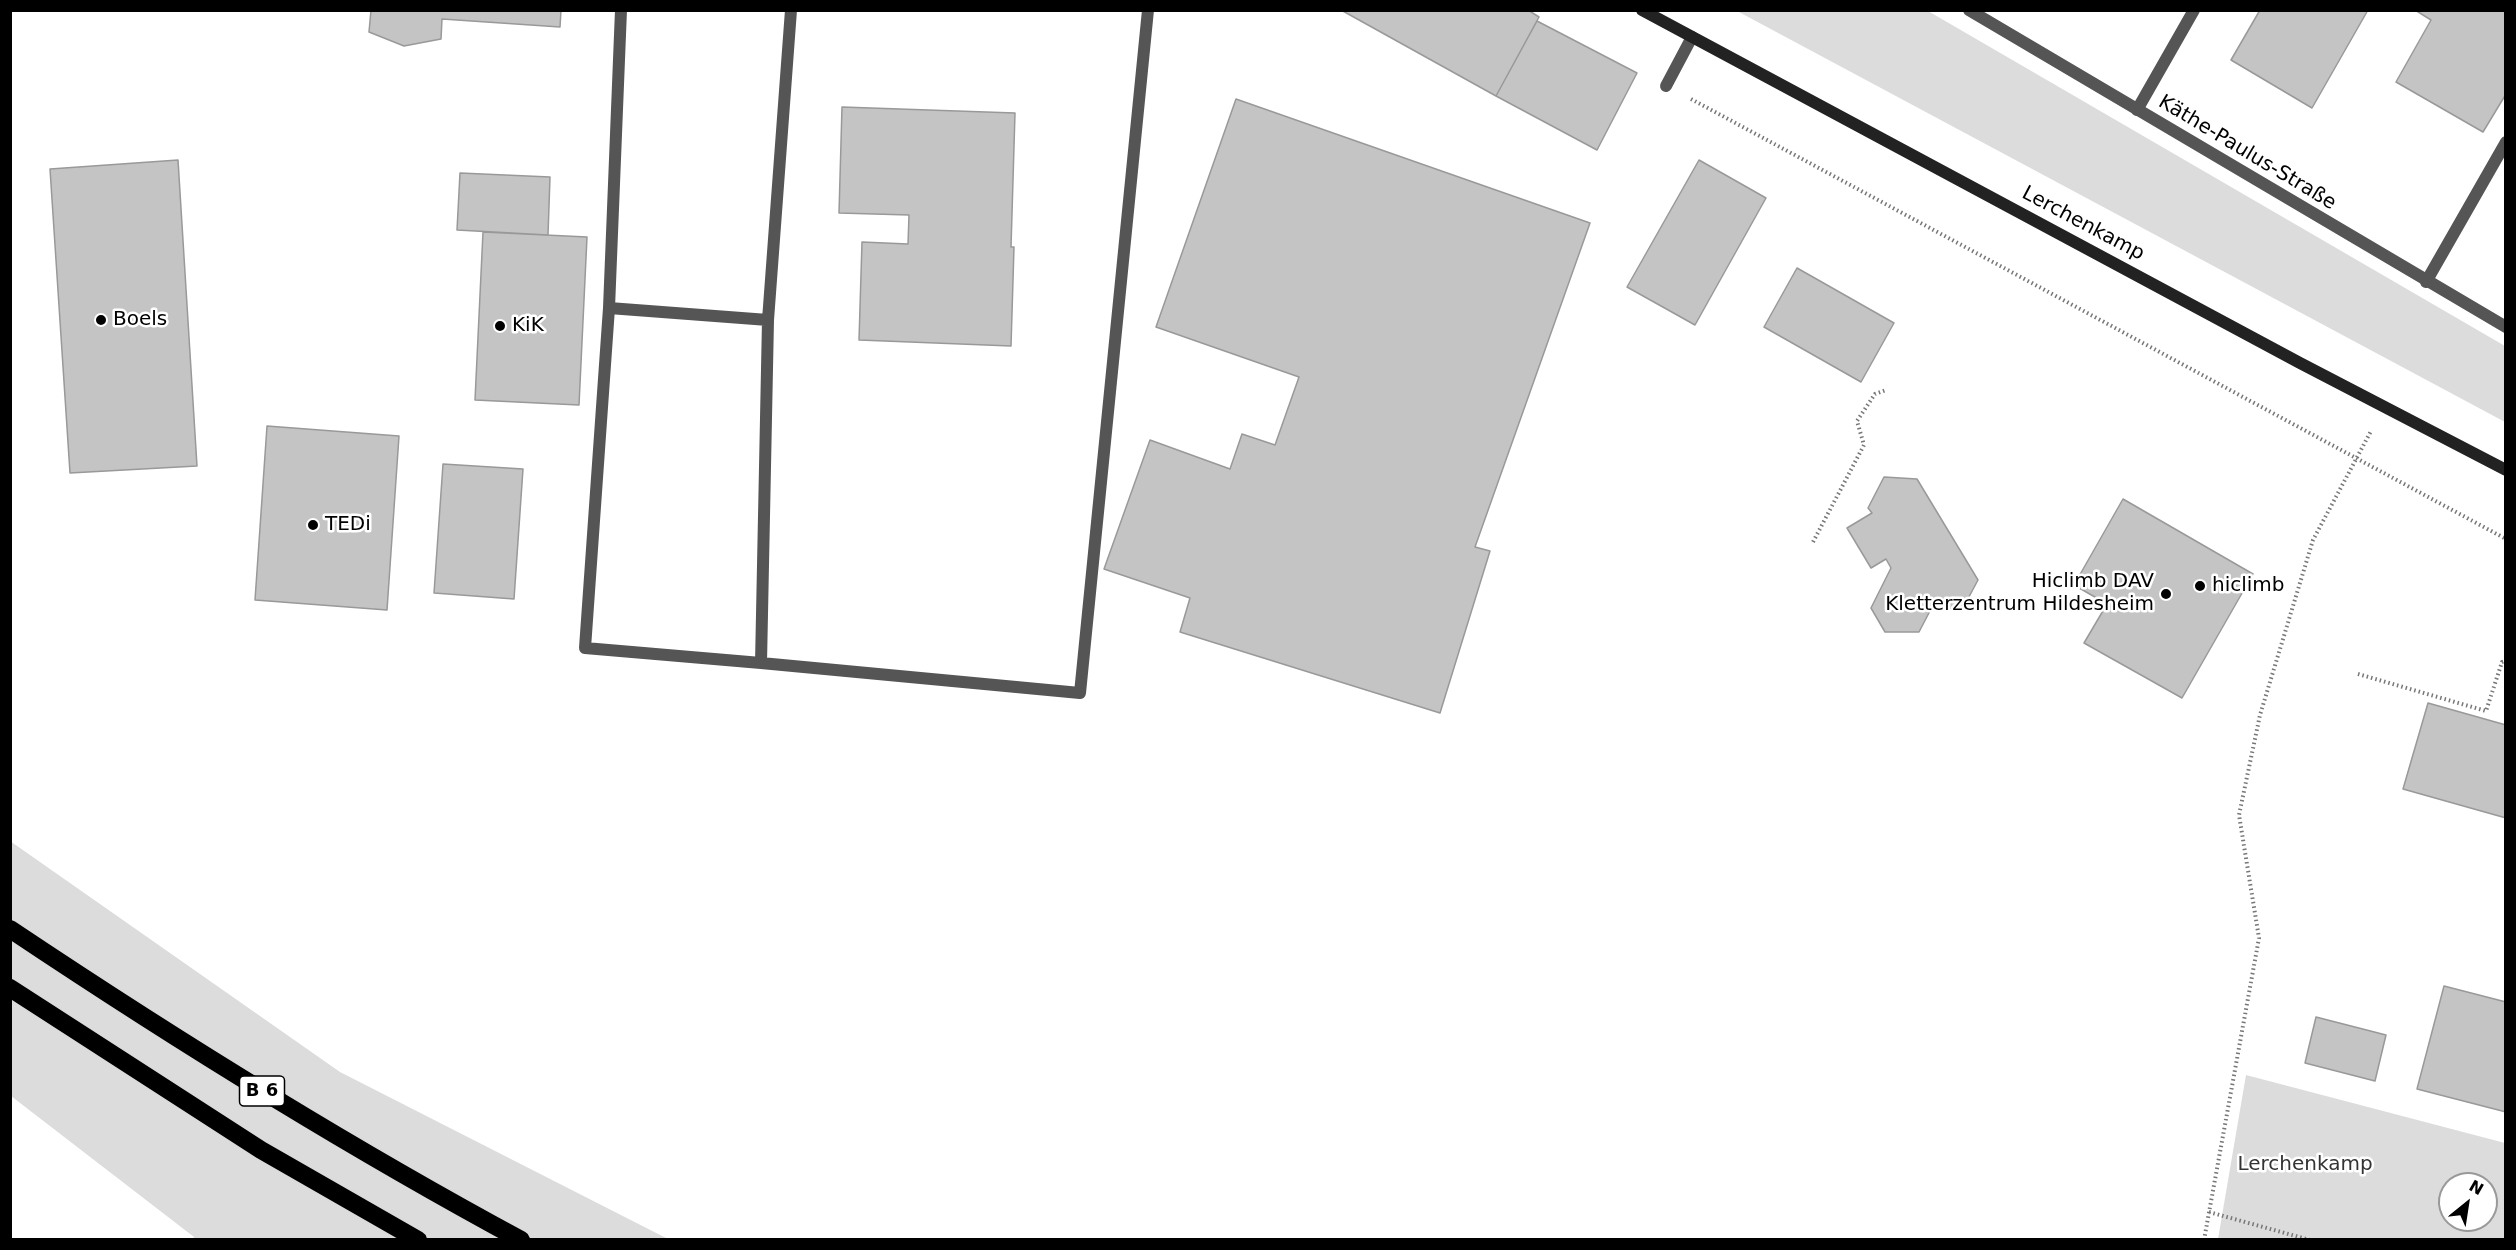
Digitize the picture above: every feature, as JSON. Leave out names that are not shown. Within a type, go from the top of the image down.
[{"type":"highway","name":"B 6","points":[[10,929],[128,1008],[285,1105],[436,1194],[521,1239]]},
{"type":"highway","name":"B 6","points":[[10,988],[261,1150],[418,1239]]},
{"type":"street","points":[[621,10],[609,308],[585,648],[1080,693],[1148,10]]},
{"type":"street","points":[[761,663],[768,320],[791,10]]},
{"type":"street","name":"Lerchenkamp","points":[[1642,10],[2505,470]]},
{"type":"street","name":"Käthe-Paulus-Straße","points":[[1969,10],[2505,327]]},
{"type":"street","points":[[2137,110],[2194,10]]},
{"type":"street","points":[[1666,86],[1692,37]]},
{"type":"street","points":[[2426,282],[2505,142]]},
{"type":"street","points":[[609,308],[768,320]]},
{"type":"path","points":[[1666,86],[2505,539]]},
{"type":"path","points":[[1813,542],[1864,445],[1857,421],[1875,394],[1886,390]]},
{"type":"path","points":[[2204,1239],[2259,938],[2239,814],[2260,715],[2313,540],[2384,407]]},
{"type":"path","points":[[2358,674],[2486,711],[2502,662],[2505,661]]},
{"type":"path","points":[[2208,1212],[2310,1239]]},
{"type":"green space","points":[[1737,11],[1928,11],[2505,346],[2505,422]]},
{"type":"green space","points":[[10,841],[340,1072],[668,1239],[193,1239],[194,1237],[11,1096]]},
{"type":"green space","name":"Lerchenkamp","points":[[2246,1075],[2505,1143],[2505,1239],[2218,1239]]},
{"type":"building","points":[[371,10],[561,10],[560,27],[442,19],[441,39],[404,46],[369,32]]},
{"type":"building","points":[[1341,10],[1528,10],[1539,17],[1496,96]]},
{"type":"building","points":[[2260,10],[2368,10],[2312,108],[2231,60]]},
{"type":"building","points":[[2415,10],[2506,10],[2506,94],[2483,132],[2396,82],[2431,20]]},
{"type":"building","points":[[1537,21],[1637,73],[1597,150],[1496,96]]},
{"type":"building","points":[[1236,99],[1590,223],[1475,547],[1490,551],[1440,713],[1180,632],[1190,598],[1104,569],[1150,440],[1230,469],[1242,434],[1275,445],[1299,377],[1156,327]]},
{"type":"building","points":[[842,107],[1015,113],[1011,346],[859,340],[862,242],[908,244],[909,215],[839,213]]},
{"type":"building","points":[[178,160],[197,466],[70,473],[50,169]]},
{"type":"building","points":[[1699,160],[1766,198],[1695,325],[1627,287]]},
{"type":"building","points":[[460,173],[550,177],[548,235],[457,230]]},
{"type":"building","points":[[483,232],[587,237],[579,405],[475,400]]},
{"type":"building","points":[[1797,268],[1894,323],[1861,382],[1764,327]]},
{"type":"building","points":[[267,426],[399,436],[387,610],[255,600]]},
{"type":"building","points":[[443,464],[523,469],[514,599],[434,593]]},
{"type":"building","points":[[1884,477],[1917,479],[1978,580],[1963,608],[1931,609],[1919,632],[1885,632],[1871,608],[1891,568],[1886,559],[1871,568],[1847,528],[1872,513],[1868,508]]},
{"type":"building","name":"Hiclimb DAV Kletterzentrum Hildesheim","points":[[2123,499],[2253,574],[2182,698],[2084,643],[2107,604],[2074,585]]},
{"type":"building","points":[[2428,703],[2506,725],[2506,818],[2403,789]]},
{"type":"building","points":[[2444,986],[2506,1002],[2506,1112],[2417,1089]]},
{"type":"building","points":[[2316,1017],[2386,1035],[2375,1081],[2305,1063]]},
{"type":"place","name":"Boels","points":[[101,320]]},
{"type":"place","name":"KiK","points":[[500,326]]},
{"type":"place","name":"TEDi","points":[[313,525]]},
{"type":"place","name":"hiclimb","points":[[2200,586]]},
{"type":"place","name":"Hiclimb DAV Kletterzentrum Hildesheim","points":[[2166,594]]}]
